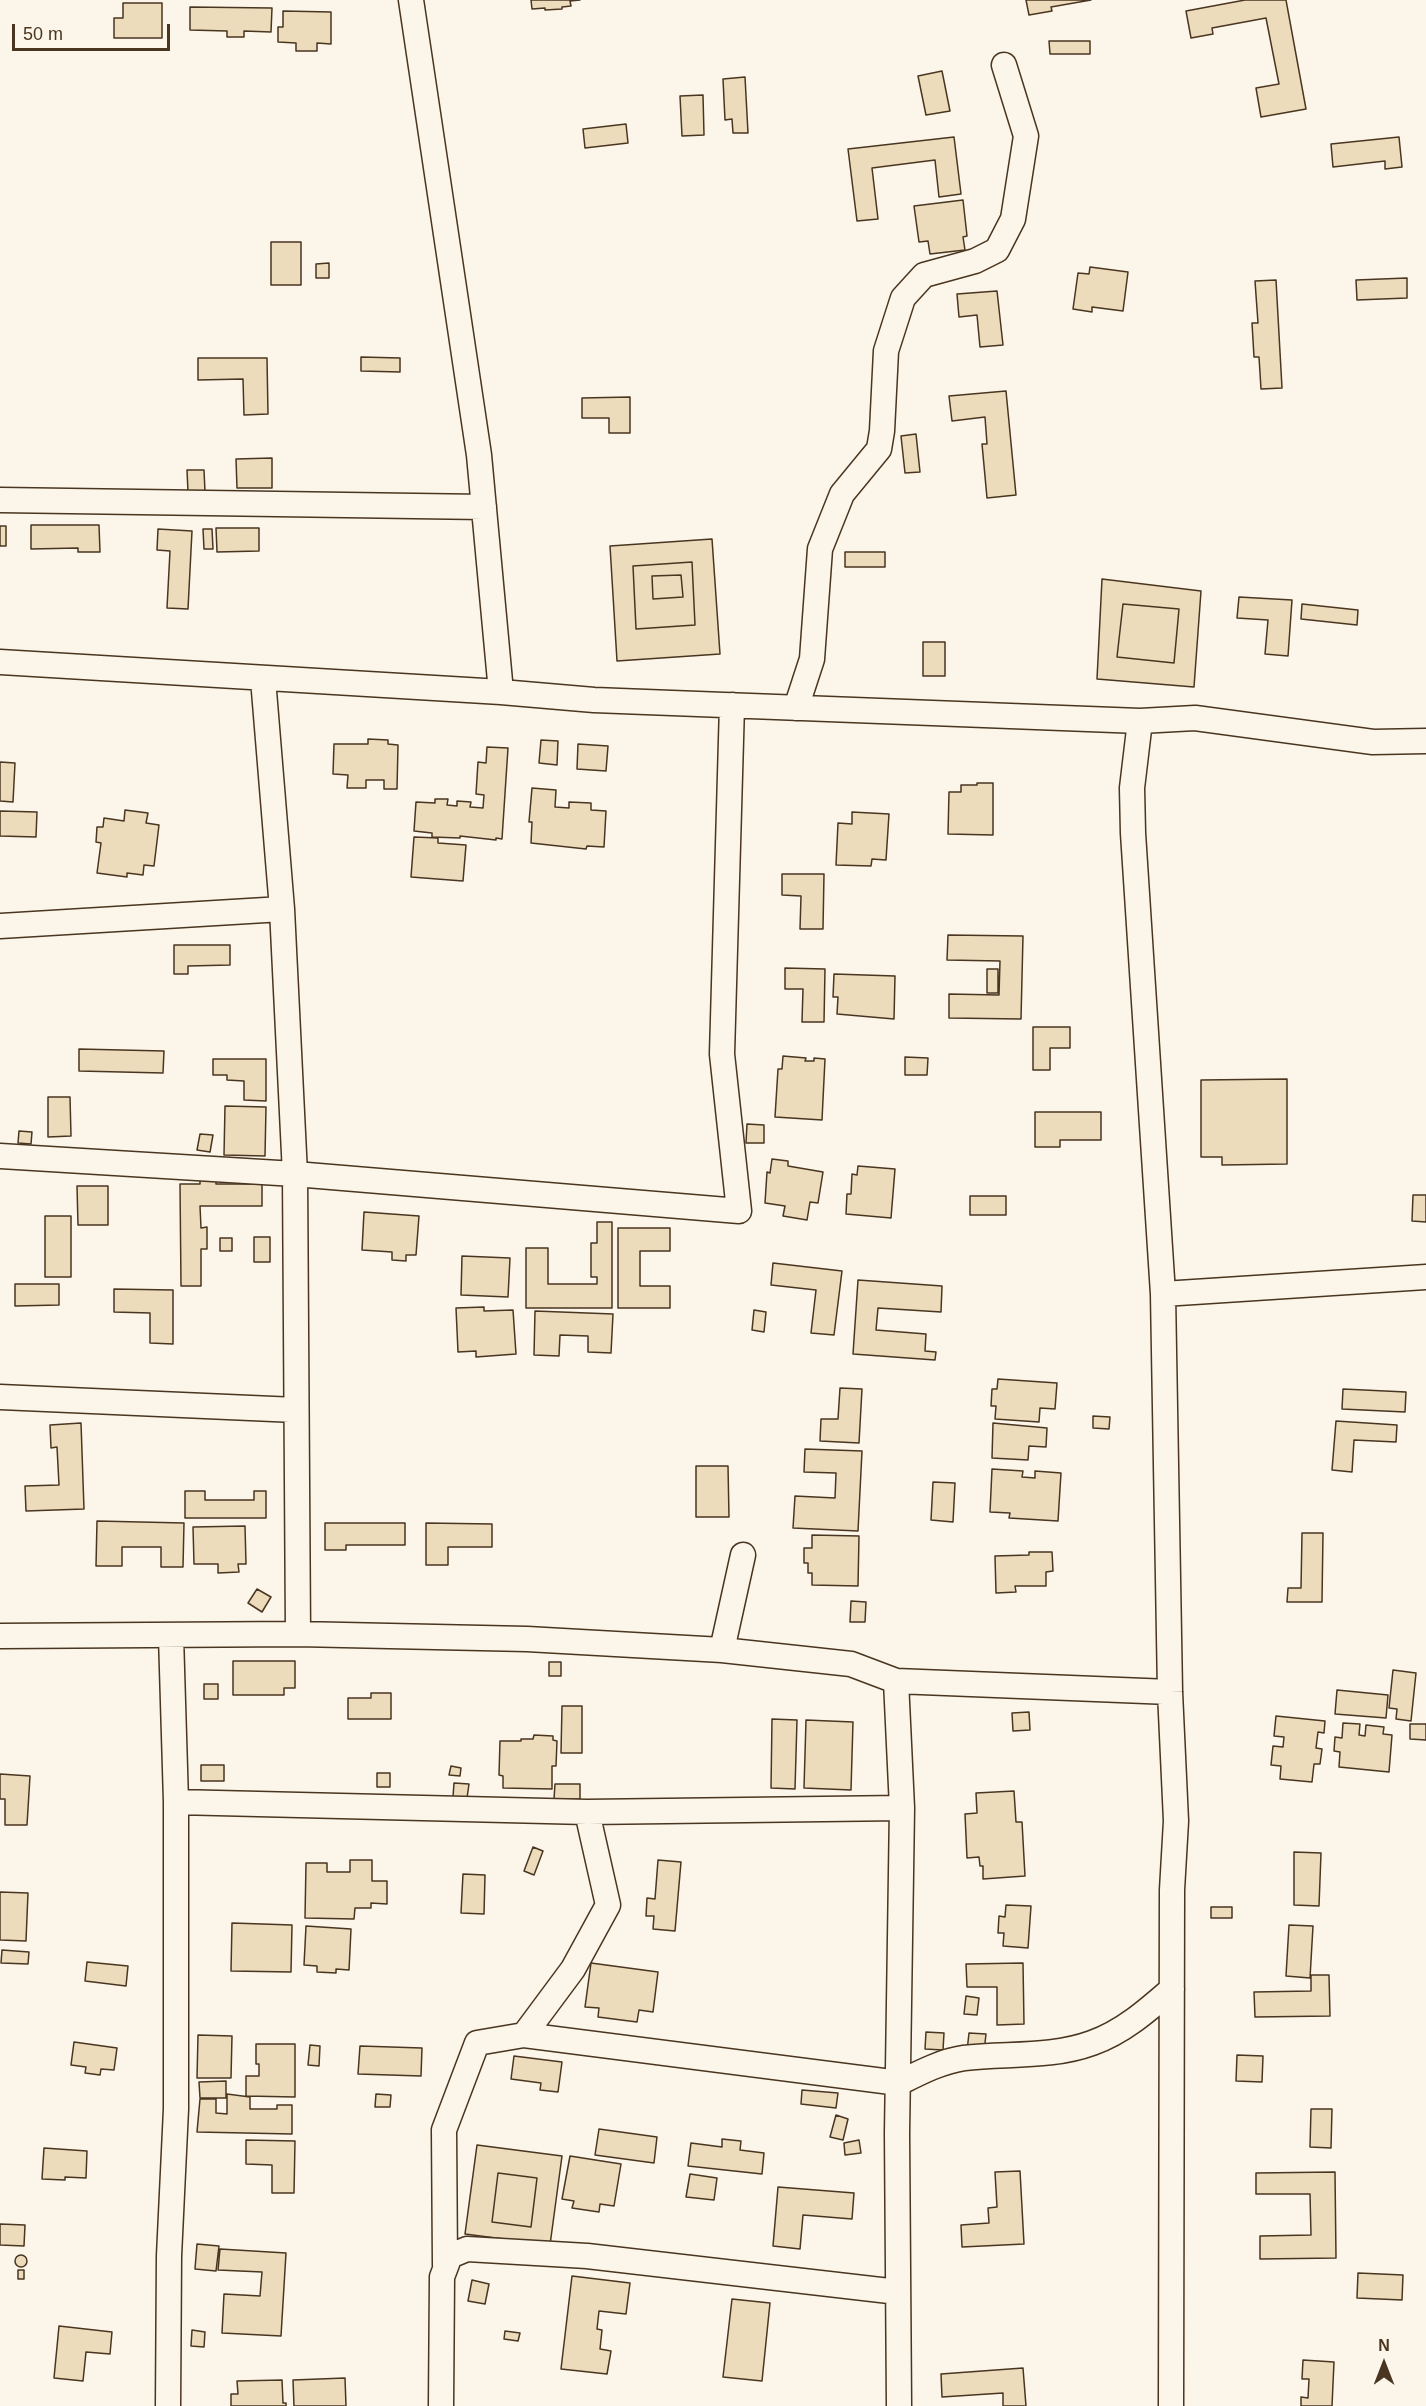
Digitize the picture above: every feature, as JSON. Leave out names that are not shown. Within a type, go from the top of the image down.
[{"type":"street","points":[[411,0],[477,443],[501,692]]},
{"type":"street","points":[[796,708],[812,659],[820,549],[842,494],[879,449],[886,351],[903,298],[924,275],[975,261],[997,250],[1013,219],[1026,136],[1004,65]]},
{"type":"street","points":[[0,500],[484,507]]},
{"type":"street","points":[[0,662],[501,692],[565,698],[1140,721],[1195,718],[1373,742],[1426,741]]},
{"type":"street","points":[[263,679],[282,909],[295,1174],[298,1634]]},
{"type":"street","points":[[0,1156],[295,1174],[739,1211],[722,1054],[732,705]]},
{"type":"street","points":[[1140,721],[1132,788],[1133,833],[1163,1294],[1170,1692],[1176,1821],[1172,1890],[1171,2406]]},
{"type":"street","points":[[0,926],[282,909]]},
{"type":"street","points":[[1163,1294],[1426,1277]]},
{"type":"street","points":[[0,1397],[296,1410]]},
{"type":"street","points":[[722,1650],[743,1555]]},
{"type":"street","points":[[0,1636],[298,1634],[527,1639],[722,1650],[850,1664],[896,1681],[1170,1692]]},
{"type":"street","points":[[168,2406],[169,2256],[176,2109],[176,1802],[171,1636]]},
{"type":"street","points":[[896,1681],[902,1808],[897,2133],[899,2406]]},
{"type":"street","points":[[176,1802],[587,1812],[902,1808]]},
{"type":"street","points":[[524,2035],[573,1969],[608,1905],[587,1812]]},
{"type":"street","points":[[441,2406],[442,2277],[445,2265],[444,2130],[477,2043],[524,2035],[899,2083],[926,2070],[962,2058],[1053,2053],[1093,2043],[1145,2013],[1172,1989]]},
{"type":"street","points":[[445,2265],[450,2256],[467,2249],[587,2256],[898,2292]]},
{"type":"building","points":[[531,0],[580,0],[570,1],[571,6],[562,7],[562,9],[545,10],[545,8],[532,9]]},
{"type":"building","points":[[1026,0],[1091,0],[1051,7],[1052,11],[1029,15]]},
{"type":"building","points":[[1245,0],[1286,0],[1306,109],[1261,117],[1256,88],[1279,84],[1266,18],[1212,28],[1213,34],[1191,38],[1186,11]]},
{"type":"building","points":[[123,3],[162,3],[162,38],[114,38],[114,18],[123,18]]},
{"type":"building","points":[[190,7],[272,8],[271,32],[244,31],[244,37],[227,37],[227,31],[190,30]]},
{"type":"building","points":[[283,11],[331,12],[331,44],[317,43],[317,51],[296,51],[296,43],[278,42],[278,27],[283,27]]},
{"type":"building","points":[[1049,41],[1090,41],[1090,54],[1050,54]]},
{"type":"building","points":[[942,71],[950,111],[926,115],[918,76]]},
{"type":"building","points":[[745,77],[748,133],[733,133],[732,119],[725,120],[723,79]]},
{"type":"building","points":[[703,95],[704,135],[682,136],[680,96]]},
{"type":"building","points":[[626,124],[628,143],[585,148],[583,129]]},
{"type":"building","points":[[954,137],[961,194],[939,197],[935,160],[872,168],[878,219],[857,221],[848,149]]},
{"type":"building","points":[[1399,137],[1402,167],[1385,169],[1385,161],[1333,167],[1331,144]]},
{"type":"building","points":[[963,200],[967,236],[963,237],[965,250],[930,254],[928,241],[919,242],[914,206]]},
{"type":"building","points":[[271,242],[301,242],[301,285],[271,285]]},
{"type":"building","points":[[329,263],[329,278],[316,278],[316,264]]},
{"type":"building","points":[[1090,267],[1128,272],[1123,311],[1092,307],[1092,312],[1073,309],[1078,273],[1089,274]]},
{"type":"building","points":[[1407,278],[1407,298],[1357,300],[1356,280]]},
{"type":"building","points":[[1276,280],[1282,388],[1261,389],[1259,357],[1254,357],[1252,323],[1258,323],[1255,281]]},
{"type":"building","points":[[997,291],[1003,345],[980,347],[977,315],[959,317],[957,294]]},
{"type":"building","points":[[361,357],[400,358],[400,372],[361,371]]},
{"type":"building","points":[[198,358],[267,358],[268,414],[244,415],[243,379],[198,380]]},
{"type":"building","points":[[1006,391],[1016,495],[987,498],[982,444],[987,444],[985,417],[952,421],[949,396]]},
{"type":"building","points":[[630,397],[630,433],[609,433],[609,418],[582,418],[582,398]]},
{"type":"building","points":[[916,434],[920,472],[905,473],[901,436]]},
{"type":"building","points":[[272,458],[272,488],[237,488],[236,459]]},
{"type":"building","points":[[187,470],[204,470],[205,492],[188,492]]},
{"type":"building","points":[[31,525],[99,525],[100,552],[78,552],[78,548],[31,549]]},
{"type":"building","points":[[0,526],[6,526],[6,546],[0,546]]},
{"type":"building","points":[[216,528],[259,528],[259,551],[217,552]]},
{"type":"building","points":[[158,529],[192,531],[188,609],[167,608],[170,551],[157,550]]},
{"type":"building","points":[[203,529],[212,529],[213,549],[204,549]]},
{"type":"building","points":[[712,539],[720,654],[617,661],[610,546]],"holes":[[[692,562],[695,625],[636,629],[633,566]]]},
{"type":"building","points":[[845,552],[885,552],[885,567],[845,567]]},
{"type":"building","points":[[692,562],[695,625],[636,629],[633,566]],"holes":[[[681,575],[683,597],[653,599],[652,576]]]},
{"type":"building","points":[[681,575],[683,597],[653,599],[652,576]]},
{"type":"building","points":[[1102,579],[1201,591],[1194,687],[1097,679]],"holes":[[[1123,604],[1179,609],[1174,663],[1117,657]]]},
{"type":"building","points":[[1239,597],[1292,600],[1288,656],[1265,654],[1268,620],[1237,618]]},
{"type":"building","points":[[1123,604],[1179,609],[1174,663],[1117,657]]},
{"type":"building","points":[[1302,604],[1358,610],[1357,625],[1301,619]]},
{"type":"building","points":[[923,642],[945,642],[945,676],[923,676]]},
{"type":"building","points":[[368,739],[388,740],[388,744],[398,745],[397,789],[384,789],[384,780],[366,780],[366,788],[347,788],[348,775],[333,774],[334,744],[368,744]]},
{"type":"building","points":[[541,740],[558,741],[557,765],[539,763]]},
{"type":"building","points":[[578,744],[608,746],[606,771],[577,769]]},
{"type":"building","points":[[487,747],[508,748],[502,839],[432,837],[432,833],[414,831],[416,802],[435,803],[435,799],[448,799],[447,805],[457,806],[457,801],[471,802],[470,807],[483,808],[484,795],[476,794],[478,762],[486,763]]},
{"type":"building","points":[[0,762],[15,763],[13,802],[0,801]]},
{"type":"building","points":[[977,783],[993,783],[993,835],[948,834],[949,792],[961,792],[961,785],[977,785]]},
{"type":"building","points":[[532,788],[556,790],[555,807],[569,808],[569,802],[591,803],[591,810],[606,811],[604,847],[587,846],[586,849],[531,843],[532,822],[529,822]]},
{"type":"building","points":[[125,810],[148,813],[146,823],[159,825],[154,866],[144,865],[143,875],[127,873],[127,877],[97,873],[101,843],[96,842],[97,827],[103,827],[104,818],[124,821]]},
{"type":"building","points":[[0,811],[37,812],[36,837],[0,836]]},
{"type":"building","points":[[852,812],[889,814],[886,860],[872,859],[871,866],[836,865],[838,823],[852,824]]},
{"type":"building","points":[[414,837],[438,838],[438,843],[466,845],[463,881],[411,877]]},
{"type":"building","points":[[782,874],[824,874],[823,929],[800,929],[801,896],[782,895]]},
{"type":"building","points":[[948,935],[1023,936],[1021,1019],[949,1018],[949,994],[999,995],[1000,961],[947,960]]},
{"type":"building","points":[[174,945],[230,945],[230,965],[188,966],[188,974],[174,974]]},
{"type":"building","points":[[785,968],[825,969],[824,1022],[802,1022],[803,989],[785,989]]},
{"type":"building","points":[[987,969],[998,969],[998,993],[987,993]]},
{"type":"building","points":[[834,974],[895,976],[894,1019],[837,1014],[838,997],[833,997]]},
{"type":"building","points":[[1033,1027],[1070,1027],[1070,1048],[1050,1048],[1050,1070],[1033,1070]]},
{"type":"building","points":[[79,1049],[164,1051],[163,1073],[79,1071]]},
{"type":"building","points":[[783,1056],[806,1058],[805,1061],[814,1061],[814,1058],[825,1059],[822,1120],[775,1117],[778,1069],[782,1069]]},
{"type":"building","points":[[905,1057],[928,1058],[927,1075],[905,1075]]},
{"type":"building","points":[[213,1059],[266,1059],[266,1101],[244,1100],[244,1081],[227,1080],[227,1075],[213,1075]]},
{"type":"building","points":[[1287,1079],[1287,1164],[1222,1165],[1222,1157],[1201,1157],[1201,1080]]},
{"type":"building","points":[[48,1097],[70,1097],[71,1136],[48,1137]]},
{"type":"building","points":[[225,1106],[266,1107],[265,1156],[224,1155]]},
{"type":"building","points":[[1035,1112],[1101,1112],[1101,1140],[1060,1140],[1060,1147],[1035,1147]]},
{"type":"building","points":[[747,1124],[764,1125],[764,1143],[746,1143]]},
{"type":"building","points":[[19,1131],[32,1132],[31,1144],[18,1143]]},
{"type":"building","points":[[200,1134],[213,1135],[210,1152],[197,1150]]},
{"type":"building","points":[[772,1159],[788,1161],[788,1166],[823,1172],[818,1203],[810,1202],[807,1220],[783,1216],[785,1206],[765,1203],[767,1172],[770,1173]]},
{"type":"building","points":[[858,1166],[895,1169],[891,1218],[846,1214],[847,1194],[851,1194],[852,1174],[857,1175]]},
{"type":"building","points":[[200,1178],[216,1178],[216,1184],[262,1184],[262,1206],[200,1206],[201,1228],[207,1227],[207,1249],[201,1249],[201,1286],[181,1286],[180,1184],[200,1184]]},
{"type":"building","points":[[77,1186],[108,1186],[108,1225],[78,1225]]},
{"type":"building","points":[[1413,1195],[1426,1195],[1426,1222],[1412,1221]]},
{"type":"building","points":[[970,1196],[1006,1196],[1006,1215],[970,1215]]},
{"type":"building","points":[[364,1212],[419,1216],[416,1255],[406,1255],[406,1261],[392,1260],[392,1252],[362,1250]]},
{"type":"building","points":[[45,1216],[71,1216],[71,1277],[45,1277]]},
{"type":"building","points":[[597,1222],[612,1222],[612,1308],[526,1308],[526,1248],[548,1248],[548,1284],[597,1284],[597,1277],[591,1277],[591,1243],[597,1243]]},
{"type":"building","points":[[618,1228],[670,1228],[670,1251],[640,1251],[640,1286],[670,1286],[670,1308],[618,1308]]},
{"type":"building","points":[[254,1237],[270,1237],[270,1262],[254,1262]]},
{"type":"building","points":[[220,1238],[232,1238],[232,1251],[220,1251]]},
{"type":"building","points":[[462,1256],[510,1258],[508,1297],[461,1295]]},
{"type":"building","points":[[773,1263],[842,1271],[834,1335],[811,1333],[816,1290],[771,1285]]},
{"type":"building","points":[[858,1280],[942,1286],[941,1312],[878,1308],[876,1330],[926,1334],[925,1351],[936,1352],[935,1360],[853,1354]]},
{"type":"building","points":[[15,1284],[59,1284],[59,1305],[15,1306]]},
{"type":"building","points":[[114,1289],[173,1290],[173,1344],[150,1343],[150,1313],[114,1312]]},
{"type":"building","points":[[484,1307],[484,1311],[513,1310],[516,1354],[476,1357],[476,1351],[458,1352],[456,1308]]},
{"type":"building","points":[[754,1310],[766,1312],[764,1332],[752,1330]]},
{"type":"building","points":[[535,1311],[613,1314],[611,1353],[588,1352],[588,1336],[560,1335],[559,1356],[534,1355]]},
{"type":"building","points":[[998,1379],[1057,1383],[1055,1409],[1040,1408],[1039,1422],[995,1419],[996,1406],[991,1406],[992,1389],[997,1389]]},
{"type":"building","points":[[840,1388],[862,1389],[859,1443],[820,1441],[821,1419],[838,1419]]},
{"type":"building","points":[[1343,1389],[1406,1392],[1405,1412],[1342,1409]]},
{"type":"building","points":[[1093,1416],[1110,1417],[1109,1429],[1093,1428]]},
{"type":"building","points":[[1336,1421],[1397,1425],[1396,1442],[1354,1440],[1352,1472],[1332,1470]]},
{"type":"building","points":[[81,1423],[84,1509],[26,1511],[25,1486],[59,1485],[57,1447],[51,1448],[50,1425]]},
{"type":"building","points":[[993,1423],[1047,1428],[1046,1447],[1029,1446],[1028,1460],[992,1458]]},
{"type":"building","points":[[805,1449],[862,1451],[858,1531],[793,1528],[795,1496],[835,1498],[836,1473],[804,1472]]},
{"type":"building","points":[[696,1466],[728,1466],[729,1517],[696,1517]]},
{"type":"building","points":[[992,1469],[1023,1471],[1022,1477],[1035,1478],[1035,1471],[1061,1473],[1058,1521],[1009,1518],[1010,1513],[990,1512]]},
{"type":"building","points":[[933,1482],[955,1483],[953,1522],[931,1520]]},
{"type":"building","points":[[185,1491],[205,1491],[205,1500],[254,1500],[254,1491],[266,1491],[266,1518],[185,1518]]},
{"type":"building","points":[[97,1521],[184,1523],[183,1567],[161,1567],[161,1547],[122,1547],[122,1566],[96,1566]]},
{"type":"building","points":[[325,1523],[405,1523],[405,1545],[346,1545],[346,1550],[325,1550]]},
{"type":"building","points":[[426,1523],[492,1524],[492,1547],[448,1547],[448,1565],[426,1565]]},
{"type":"building","points":[[245,1526],[246,1564],[238,1564],[239,1572],[218,1573],[218,1564],[194,1564],[193,1527]]},
{"type":"building","points":[[1302,1533],[1323,1533],[1322,1602],[1287,1602],[1288,1588],[1301,1588]]},
{"type":"building","points":[[812,1535],[859,1536],[858,1586],[812,1585],[812,1573],[808,1573],[808,1563],[804,1563],[804,1548],[812,1548]]},
{"type":"building","points":[[1029,1552],[1052,1552],[1053,1571],[1046,1572],[1046,1586],[1015,1586],[1016,1592],[996,1593],[995,1556],[1029,1555]]},
{"type":"building","points":[[257,1589],[271,1597],[262,1612],[248,1603]]},
{"type":"building","points":[[851,1601],[866,1602],[865,1622],[850,1622]]},
{"type":"building","points":[[233,1661],[295,1661],[295,1688],[284,1688],[284,1695],[233,1695]]},
{"type":"building","points":[[549,1662],[561,1662],[561,1676],[549,1676]]},
{"type":"building","points":[[1393,1670],[1416,1673],[1411,1721],[1396,1719],[1397,1709],[1389,1708]]},
{"type":"building","points":[[204,1684],[218,1684],[218,1699],[204,1699]]},
{"type":"building","points":[[1337,1690],[1388,1695],[1386,1718],[1335,1714]]},
{"type":"building","points":[[371,1693],[391,1693],[391,1719],[348,1719],[348,1698],[371,1698]]},
{"type":"building","points":[[562,1706],[582,1706],[582,1753],[561,1753]]},
{"type":"building","points":[[1029,1712],[1030,1730],[1013,1731],[1012,1713]]},
{"type":"building","points":[[1276,1716],[1325,1721],[1324,1733],[1318,1732],[1316,1748],[1322,1749],[1320,1764],[1314,1764],[1312,1782],[1280,1779],[1281,1766],[1271,1765],[1273,1746],[1283,1747],[1284,1737],[1274,1736]]},
{"type":"building","points":[[772,1719],[797,1720],[795,1789],[771,1788]]},
{"type":"building","points":[[806,1720],[853,1722],[851,1790],[804,1788]]},
{"type":"building","points":[[1343,1723],[1360,1724],[1359,1735],[1365,1736],[1366,1725],[1384,1727],[1383,1734],[1392,1735],[1389,1772],[1339,1767],[1340,1752],[1334,1751],[1335,1737],[1342,1738]]},
{"type":"building","points":[[1410,1724],[1426,1724],[1426,1740],[1410,1739]]},
{"type":"building","points":[[534,1735],[553,1736],[553,1740],[557,1741],[556,1766],[552,1766],[552,1789],[503,1788],[503,1776],[499,1775],[500,1741],[533,1739]]},
{"type":"building","points":[[201,1765],[224,1765],[224,1781],[201,1781]]},
{"type":"building","points":[[451,1766],[461,1768],[460,1776],[449,1775]]},
{"type":"building","points":[[377,1773],[390,1773],[390,1787],[377,1787]]},
{"type":"building","points":[[0,1774],[30,1776],[27,1825],[5,1825],[5,1799],[0,1799]]},
{"type":"building","points":[[454,1783],[469,1784],[467,1798],[453,1797]]},
{"type":"building","points":[[555,1784],[580,1784],[580,1799],[554,1799]]},
{"type":"building","points":[[1014,1791],[1016,1822],[1022,1822],[1025,1876],[983,1879],[983,1866],[980,1866],[979,1857],[967,1858],[965,1814],[977,1813],[976,1793]]},
{"type":"building","points":[[533,1847],[543,1851],[534,1875],[524,1871]]},
{"type":"building","points":[[1294,1852],[1321,1853],[1319,1906],[1294,1905]]},
{"type":"building","points":[[350,1860],[372,1860],[372,1881],[387,1881],[387,1904],[371,1903],[371,1908],[355,1908],[354,1919],[305,1918],[306,1863],[327,1863],[327,1872],[350,1872]]},
{"type":"building","points":[[658,1860],[681,1862],[675,1931],[653,1929],[654,1916],[646,1916],[647,1898],[655,1899]]},
{"type":"building","points":[[463,1874],[485,1875],[484,1914],[461,1913]]},
{"type":"building","points":[[0,1892],[28,1893],[26,1941],[0,1940]]},
{"type":"building","points":[[1006,1905],[1031,1906],[1028,1948],[1003,1946],[1004,1933],[998,1933],[999,1916],[1005,1917]]},
{"type":"building","points":[[1211,1907],[1232,1907],[1232,1918],[1211,1918]]},
{"type":"building","points":[[232,1923],[292,1925],[291,1972],[231,1971]]},
{"type":"building","points":[[1289,1925],[1313,1926],[1310,1978],[1286,1976]]},
{"type":"building","points":[[306,1926],[351,1929],[349,1970],[336,1969],[336,1973],[317,1972],[317,1966],[304,1965]]},
{"type":"building","points":[[2,1950],[29,1952],[28,1964],[1,1963]]},
{"type":"building","points":[[87,1962],[128,1966],[126,1986],[85,1981]]},
{"type":"building","points":[[591,1963],[658,1972],[653,2012],[639,2010],[637,2022],[598,2017],[599,2008],[585,2007]]},
{"type":"building","points":[[1023,1963],[1024,2024],[997,2025],[997,1987],[967,1987],[966,1964]]},
{"type":"building","points":[[1311,1975],[1329,1975],[1330,2016],[1255,2017],[1254,1992],[1311,1991]]},
{"type":"building","points":[[966,1996],[979,1998],[977,2015],[964,2014]]},
{"type":"building","points":[[926,2032],[944,2033],[943,2050],[925,2049]]},
{"type":"building","points":[[969,2033],[986,2034],[984,2052],[967,2051]]},
{"type":"building","points":[[198,2035],[232,2036],[231,2078],[197,2078]]},
{"type":"building","points":[[74,2042],[117,2048],[114,2070],[101,2069],[100,2075],[85,2073],[86,2067],[71,2065]]},
{"type":"building","points":[[256,2044],[295,2044],[295,2097],[246,2096],[246,2076],[259,2076],[259,2064],[256,2064]]},
{"type":"building","points":[[310,2045],[320,2046],[319,2066],[308,2065]]},
{"type":"building","points":[[360,2046],[422,2048],[421,2076],[358,2074]]},
{"type":"building","points":[[1237,2055],[1263,2056],[1262,2082],[1236,2081]]},
{"type":"building","points":[[514,2056],[562,2062],[558,2092],[540,2090],[541,2083],[511,2079]]},
{"type":"building","points":[[226,2081],[226,2098],[200,2098],[199,2082]]},
{"type":"building","points":[[802,2090],[838,2093],[836,2108],[801,2104]]},
{"type":"building","points":[[227,2094],[250,2097],[250,2109],[277,2109],[277,2105],[292,2105],[292,2134],[197,2132],[200,2099],[216,2099],[216,2113],[227,2114]]},
{"type":"building","points":[[376,2094],[391,2095],[390,2107],[375,2107]]},
{"type":"building","points":[[1311,2109],[1332,2109],[1331,2148],[1310,2147]]},
{"type":"building","points":[[836,2115],[848,2119],[843,2140],[830,2137]]},
{"type":"building","points":[[599,2129],[657,2137],[654,2163],[595,2155]]},
{"type":"building","points":[[722,2139],[741,2141],[740,2150],[764,2153],[762,2174],[688,2166],[691,2143],[722,2147]]},
{"type":"building","points":[[246,2140],[295,2141],[294,2193],[272,2193],[272,2165],[246,2164]]},
{"type":"building","points":[[859,2140],[861,2153],[845,2155],[844,2143]]},
{"type":"building","points":[[477,2145],[562,2156],[550,2245],[465,2234]],"holes":[[[498,2173],[537,2178],[531,2227],[492,2222]]]},
{"type":"building","points":[[44,2148],[87,2151],[86,2178],[42,2179]]},
{"type":"building","points":[[570,2156],[621,2164],[614,2206],[600,2204],[599,2212],[572,2208],[574,2201],[562,2199]]},
{"type":"building","points":[[1020,2171],[1024,2244],[962,2247],[961,2225],[989,2223],[988,2208],[997,2207],[995,2172]]},
{"type":"building","points":[[1335,2172],[1336,2258],[1260,2259],[1260,2236],[1311,2235],[1310,2194],[1256,2194],[1256,2173]]},
{"type":"building","points":[[498,2173],[537,2178],[531,2227],[492,2222]]},
{"type":"building","points":[[690,2174],[717,2178],[714,2200],[686,2197]]},
{"type":"building","points":[[778,2187],[854,2193],[852,2219],[803,2215],[800,2249],[773,2246]]},
{"type":"building","points":[[0,2224],[25,2225],[24,2246],[0,2245]]},
{"type":"building","points":[[197,2244],[219,2246],[216,2271],[195,2269]]},
{"type":"building","points":[[220,2249],[286,2253],[281,2336],[222,2333],[224,2294],[260,2296],[262,2272],[218,2270]]},
{"type":"building","points":[[21,2255],[27,2261],[21,2267],[15,2261]]},
{"type":"building","points":[[18,2270],[24,2270],[24,2279],[18,2279]]},
{"type":"building","points":[[1358,2273],[1403,2275],[1402,2300],[1357,2298]]},
{"type":"building","points":[[572,2276],[630,2283],[626,2314],[599,2311],[597,2329],[602,2330],[600,2349],[611,2351],[607,2374],[561,2369]]},
{"type":"building","points":[[472,2280],[489,2284],[485,2304],[468,2301]]},
{"type":"building","points":[[732,2299],[770,2303],[762,2381],[723,2377]]},
{"type":"building","points":[[59,2326],[112,2332],[110,2354],[86,2352],[83,2381],[54,2378]]},
{"type":"building","points":[[192,2330],[205,2332],[204,2347],[191,2346]]},
{"type":"building","points":[[505,2331],[520,2333],[518,2341],[504,2339]]},
{"type":"building","points":[[1303,2360],[1334,2362],[1332,2406],[1301,2406],[1301,2397],[1308,2398],[1309,2379],[1302,2379]]},
{"type":"building","points":[[1023,2368],[1026,2406],[1003,2406],[1003,2393],[942,2397],[941,2374]]},
{"type":"building","points":[[345,2378],[346,2406],[294,2406],[293,2380]]},
{"type":"building","points":[[282,2380],[283,2403],[286,2403],[286,2406],[231,2406],[231,2394],[238,2394],[237,2381]]}]
